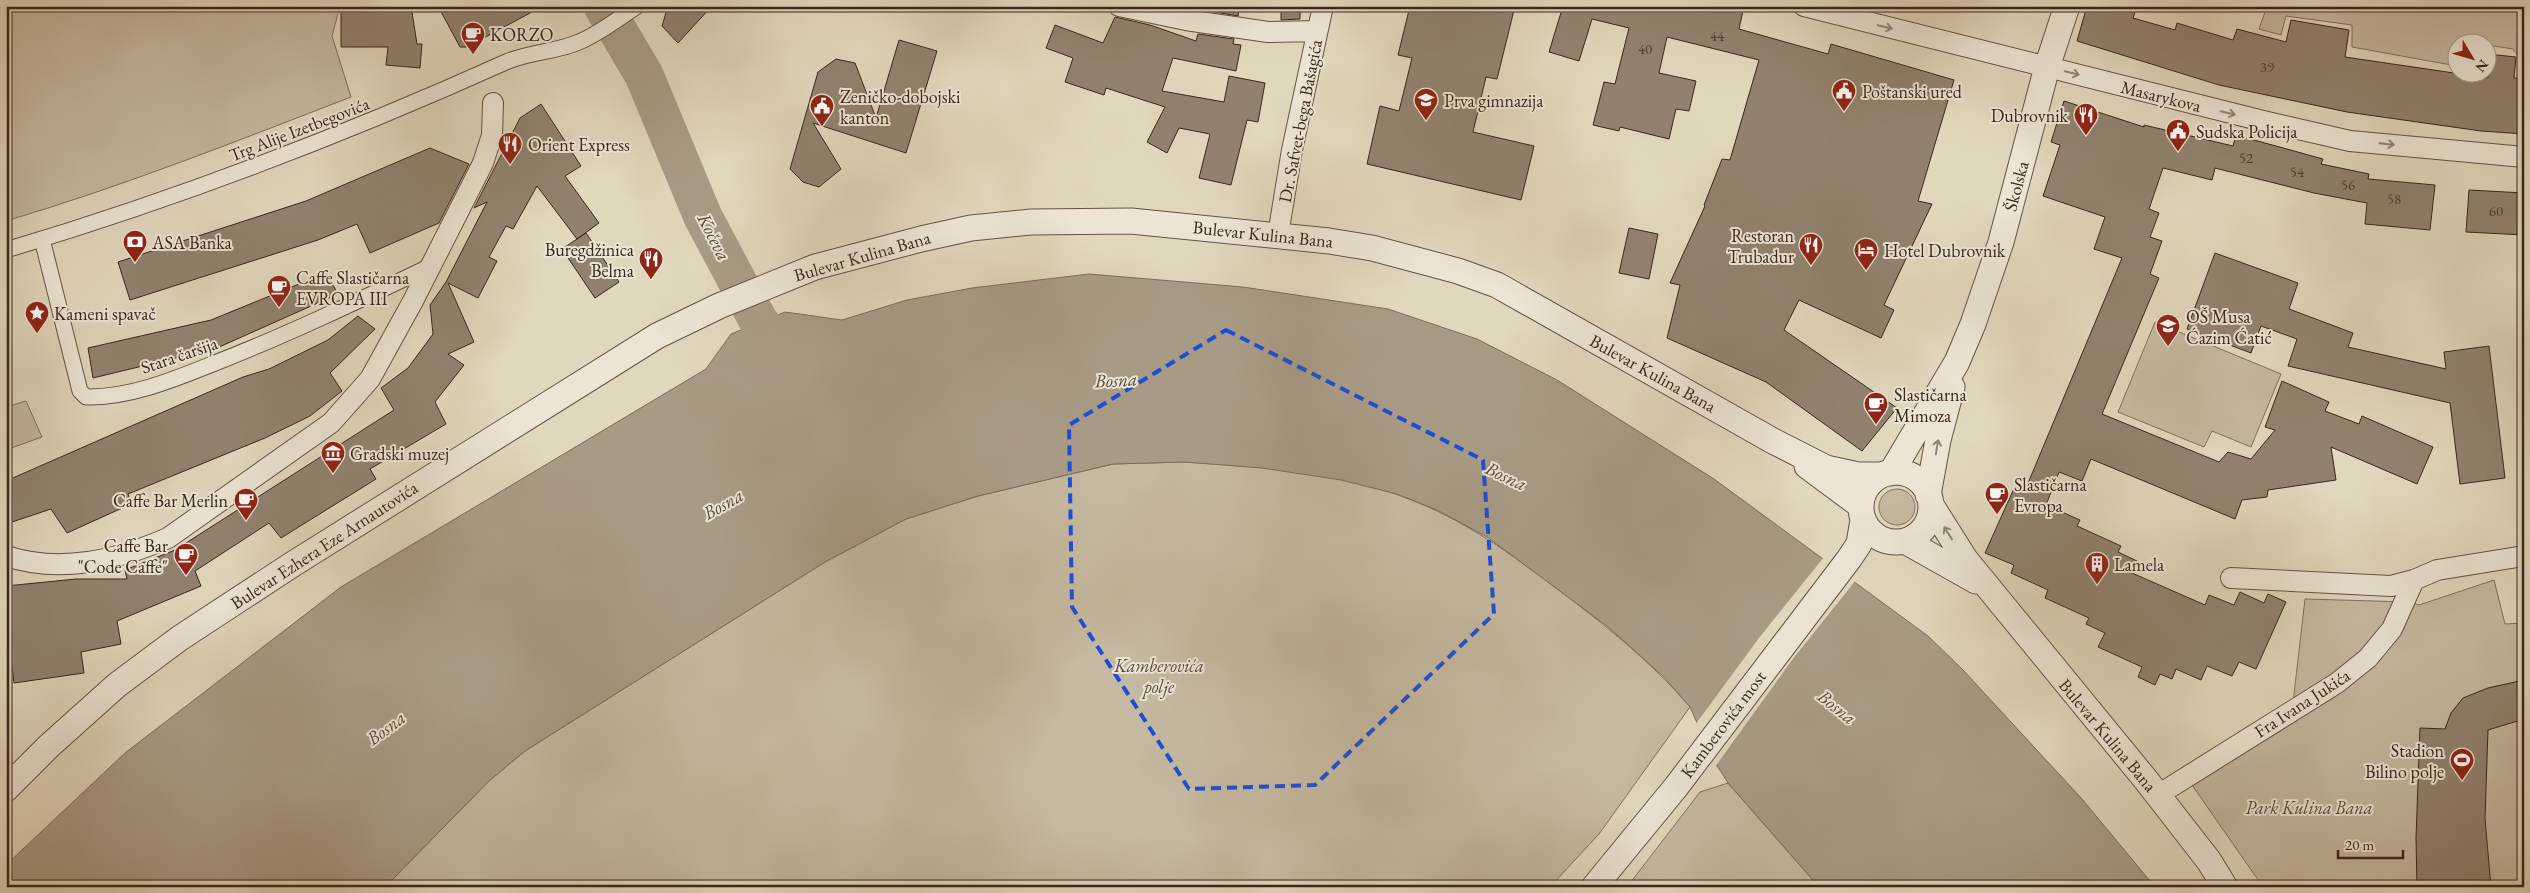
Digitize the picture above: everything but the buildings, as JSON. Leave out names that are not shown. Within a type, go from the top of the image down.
[{"type":"street","name":"Trg Alije Izetbegovića","points":[[6,250],[260,164],[385,116],[510,60],[578,42],[600,31],[637,6]]},
{"type":"street","points":[[1119,6],[1186,20],[1268,32],[1317,31]]},
{"type":"street","name":"Dr. Safvet-bega Bašagića","points":[[1278,235],[1292,150],[1323,6]]},
{"type":"street","name":"Masarykova","points":[[1804,6],[2263,121],[2350,140],[2524,157]]},
{"type":"street","name":"Školska","points":[[1886,474],[1957,362],[1974,324],[1998,252],[2047,67],[2066,6]]},
{"type":"street","points":[[6,556],[45,563],[82,564],[114,559],[130,554],[176,532],[294,451],[331,423],[351,403],[370,379],[387,351],[431,266],[483,162],[492,135],[493,103]]},
{"type":"street","name":"Bulevar Kulina Bana","points":[[719,306],[815,267],[971,228],[1031,222],[1131,221],[1278,235],[1372,248],[1458,270],[1497,285],[1773,441],[1826,468],[1858,475],[1886,474]]},
{"type":"street","name":"Stara čaršija","points":[[42,239],[80,391],[86,397],[100,397],[155,385],[198,370],[337,312],[431,266]]},
{"type":"street","name":"Bulevar Ezhera Eze Arnautovića","points":[[6,789],[49,746],[117,685],[180,638],[293,564],[575,386],[657,336],[719,306]]},
{"type":"street","name":"Školska","points":[[1929,500],[1938,440],[1957,362]]},
{"type":"street","name":"Bulevar Kulina Bana","points":[[1773,441],[1862,513]]},
{"type":"street","points":[[1886,474],[1910,475],[1924,487],[1929,500],[1930,512],[1924,527],[1912,538],[1894,540],[1851,555],[1859,544],[1867,488],[1886,474]]},
{"type":"street","name":"Bulevar Kulina Bana","points":[[1929,500],[1965,559],[1986,587],[2158,795],[2209,861],[2225,887]]},
{"type":"street","points":[[1862,513],[1870,531],[1894,540]]},
{"type":"street","name":"Bulevar Kulina Bana","points":[[1894,540],[1986,587]]},
{"type":"street","name":"Kamberovića most","points":[[1594,887],[1676,787],[1851,555]]},
{"type":"street","points":[[2231,578],[2391,586],[2414,580],[2437,570],[2524,556]]},
{"type":"street","name":"Fra Ivana Jukića","points":[[2158,795],[2336,683],[2368,658],[2392,629],[2414,580]]},
{"type":"highlighted area","points":[[1226,330],[1483,460],[1494,614],[1315,785],[1189,789],[1072,607],[1069,425]]},
{"type":"green space","points":[[6,6],[340,6],[332,36],[351,97],[137,178],[6,221],[6,59],[11,57],[12,49],[6,33]]},
{"type":"green space","points":[[2267,6],[2524,6],[2524,63],[2513,49],[2498,47],[2498,32],[2448,32],[2448,64],[2352,47],[2352,25],[2286,16],[2281,35],[2259,29]]},
{"type":"green space","points":[[2155,322],[2281,374],[2251,447],[2212,431],[2204,447],[2118,412]]},
{"type":"green space","points":[[26,401],[42,437],[6,450],[6,407]]},
{"type":"green space","name":"Kamberovića polje","points":[[1185,462],[1320,475],[1373,487],[1420,503],[1460,523],[1533,570],[1624,642],[1658,673],[1690,707],[1599,834],[1550,887],[385,887],[489,781],[525,751],[825,562],[906,519],[978,496],[1113,464]]},
{"type":"green space","points":[[1897,489],[1909,495],[1915,507],[1909,519],[1897,525],[1885,519],[1879,507],[1885,495]]},
{"type":"green space","name":"Park Kulina Bana","points":[[2494,580],[2505,624],[2524,623],[2524,887],[2263,887],[2192,785],[2263,741],[2291,720],[2305,599],[2409,602],[2419,605]]},
{"type":"green space","points":[[1728,783],[1819,887],[1627,887],[1700,792]]},
{"type":"water","name":"Bosna","points":[[1089,274],[1243,287],[1388,309],[1477,339],[1557,380],[1714,479],[1928,636],[1963,670],[2082,799],[2155,887],[1819,887],[1728,783],[1714,761],[1690,707],[1665,678],[1607,626],[1487,537],[1437,510],[1397,494],[1341,480],[1262,468],[1185,462],[1113,464],[978,496],[906,519],[825,562],[525,751],[489,781],[385,887],[6,887],[6,865],[125,753],[341,587],[706,369],[731,334],[785,312],[842,320],[907,300],[972,288]]},
{"type":"pier","points":[[1824,557],[1856,580],[1792,660],[1715,767],[1695,725],[1759,638]]},
{"type":"waterway","name":"Kočeva","points":[[603,6],[644,75],[703,217],[759,322],[794,363]]},
{"type":"place","name":"KORZO","points":[[473,55]]},
{"type":"place","name":"Poštanski ured","points":[[1844,112]]},
{"type":"place","name":"Prva gimnazija","points":[[1426,121]]},
{"type":"place","name":"Zeničko-dobojski kanton","points":[[822,127]]},
{"type":"place","name":"Dubrovnik","points":[[2086,136]]},
{"type":"place","name":"Sudska Policija","points":[[2178,152]]},
{"type":"place","name":"Orient Express","points":[[510,165]]},
{"type":"place","name":"ASA Banka","points":[[135,263]]},
{"type":"place","name":"Restoran Trubadur","points":[[1811,266]]},
{"type":"place","name":"Hotel Dubrovnik","points":[[1866,271]]},
{"type":"place","name":"Buregdžinica Belma","points":[[651,280]]},
{"type":"place","name":"Caffe Slastičarna EVROPA III","points":[[279,308]]},
{"type":"place","name":"Kameni spavač","points":[[37,334]]},
{"type":"place","name":"OŠ Musa Ćazim Ćatić","points":[[2168,347]]},
{"type":"place","name":"Slastičarna Mimoza","points":[[1876,425]]},
{"type":"place","name":"Gradski muzej","points":[[333,474]]},
{"type":"place","name":"Slastičarna Evropa","points":[[1997,515]]},
{"type":"place","name":"Caffe Bar Merlin","points":[[246,521]]},
{"type":"place","name":"Caffe Bar \"Code Caffe\"","points":[[186,576]]},
{"type":"place","name":"Lamela","points":[[2097,585]]},
{"type":"place","name":"Stadion Bilino polje","points":[[2462,781]]}]
